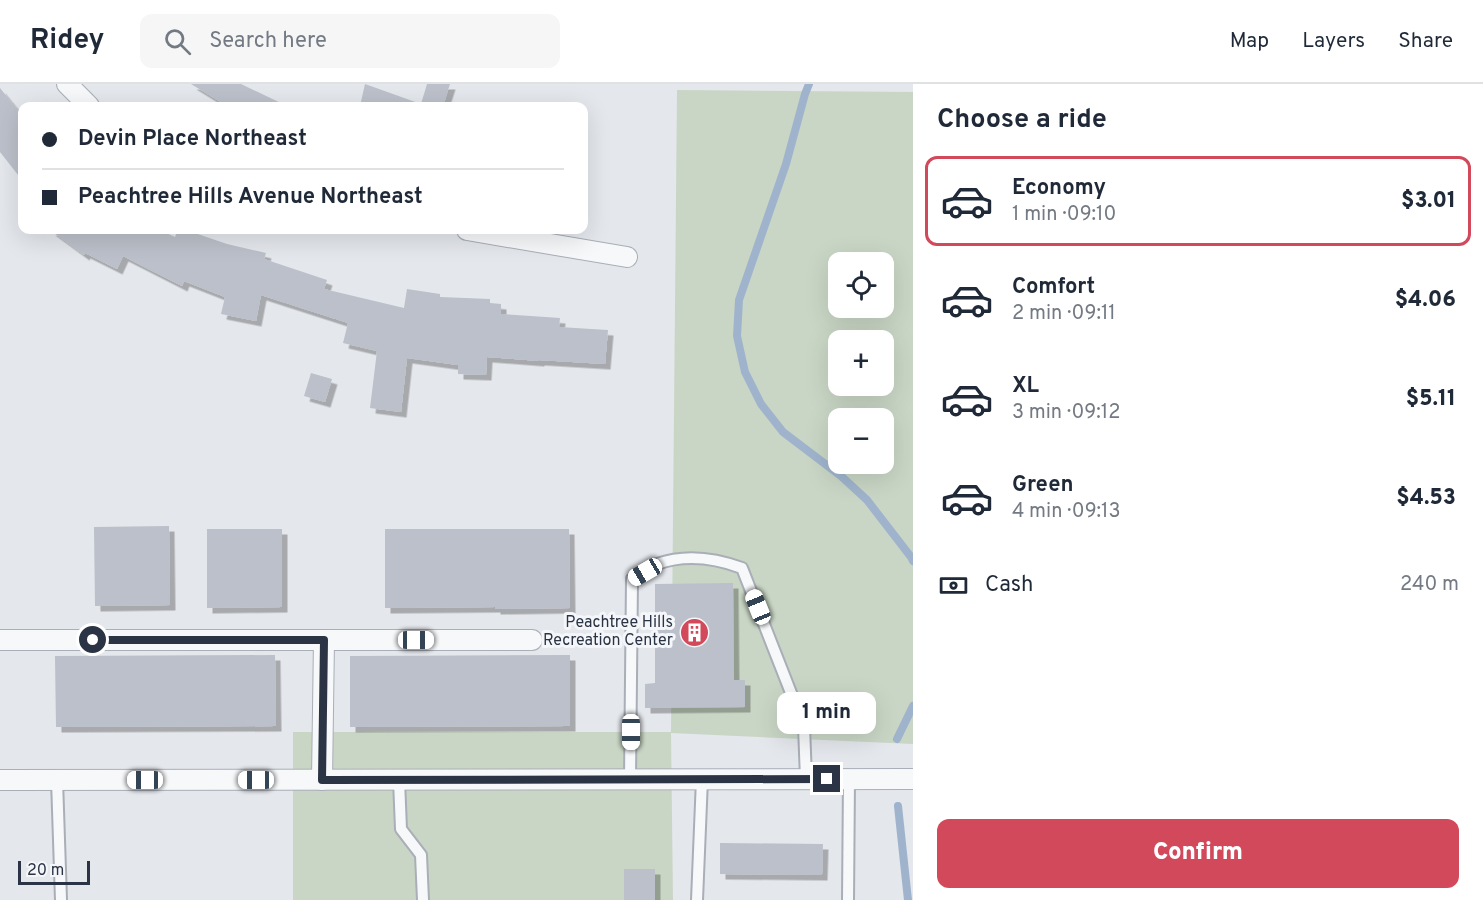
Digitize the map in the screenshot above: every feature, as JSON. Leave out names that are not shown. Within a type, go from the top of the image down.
[{"type":"street","points":[[68,84],[85,102]]},
{"type":"street","points":[[491,234],[627,257]]},
{"type":"street","points":[[0,640],[532,640]]},
{"type":"street","points":[[322,780],[324,640]]},
{"type":"street","points":[[0,780],[913,778]]},
{"type":"lane","points":[[630,779],[632,579],[657,564],[705,558],[724,561],[742,568],[804,726],[806,779]]},
{"type":"lane","points":[[697,900],[702,779]]},
{"type":"lane","points":[[848,900],[849,779]]},
{"type":"lane","points":[[57,780],[61,900]]},
{"type":"lane","points":[[399,780],[401,829],[421,855],[423,900]]},
{"type":"green space","points":[[677,90],[913,92],[913,744],[671,733],[673,900],[293,900],[293,732],[671,732]]},
{"type":"building","points":[[191,84],[241,84],[279,102],[220,102]]},
{"type":"building","points":[[365,84],[415,102],[361,102]]},
{"type":"building","points":[[427,84],[450,84],[444,102],[422,102]]},
{"type":"building","points":[[0,88],[18,110],[18,175],[0,152]]},
{"type":"building","points":[[55,234],[169,234],[175,237],[176,234],[198,234],[266,253],[264,259],[327,280],[324,289],[404,308],[407,289],[440,294],[440,297],[490,299],[490,303],[501,304],[501,314],[560,318],[559,327],[608,330],[605,364],[487,357],[486,375],[458,374],[458,365],[407,358],[401,412],[370,408],[377,351],[343,343],[348,323],[261,295],[256,321],[221,314],[225,297],[184,281],[182,286],[123,256],[117,269],[85,253],[84,255]]},
{"type":"building","points":[[311,373],[332,379],[325,402],[304,396]]},
{"type":"building","points":[[169,526],[170,605],[95,606],[94,527]]},
{"type":"building","points":[[207,529],[282,529],[282,607],[207,608]]},
{"type":"building","points":[[385,529],[569,529],[570,608],[385,608]]},
{"type":"building","name":"Peachtree Hills Recreation Center","points":[[733,583],[734,680],[745,680],[745,707],[645,708],[645,684],[655,683],[655,584]]},
{"type":"building","points":[[275,655],[276,726],[56,727],[55,656]]},
{"type":"building","points":[[570,655],[570,726],[350,727],[350,656]]},
{"type":"building","points":[[720,843],[823,844],[822,875],[720,874]]},
{"type":"building","points":[[624,869],[655,869],[655,900],[624,900]]},
{"type":"waterway","points":[[809,84],[786,164],[739,300],[737,336],[745,372],[761,404],[783,432],[841,476],[867,500],[913,561]]},
{"type":"waterway","points":[[897,739],[913,706]]},
{"type":"waterway","points":[[898,806],[908,900]]},
{"type":"place","name":"Peachtree Hills Recreation Center","points":[[694,632]]},
{"type":"route","points":[[93,640],[324,640],[322,780],[827,779]]}]
